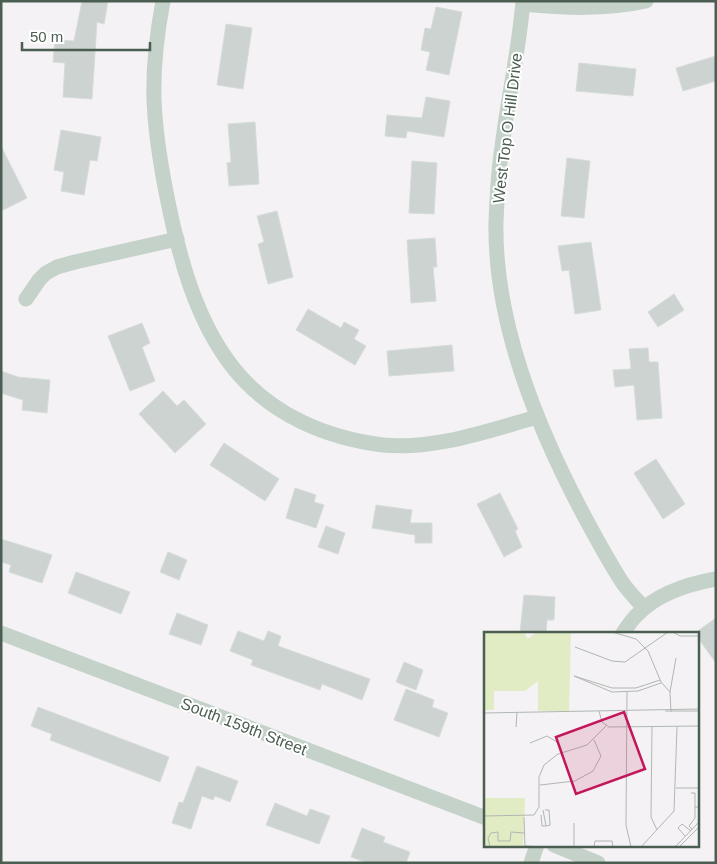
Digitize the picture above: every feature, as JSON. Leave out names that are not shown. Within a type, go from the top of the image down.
[{"type":"street","points":[[163,1],[156,42],[154,101],[158,150],[177,239],[190,283],[200,310],[222,352],[235,370],[250,386],[282,412],[321,431],[360,442],[407,446],[464,438],[537,416]]},
{"type":"street","points":[[523,2],[577,7],[624,5],[646,1]]},
{"type":"street","name":"West Top O Hill Drive","points":[[523,2],[520,32],[501,148],[496,225],[499,269],[506,312],[519,363],[544,436],[559,469],[622,583],[644,608]]},
{"type":"street","points":[[26,299],[39,280],[46,273],[57,267],[177,239]]},
{"type":"street","points":[[624,632],[636,615],[662,596],[685,585],[716,579]]},
{"type":"street","name":"South 159th Street","points":[[1,633],[484,817]]},
{"type":"street","points":[[531,863],[537,846]]},
{"type":"street","points":[[556,846],[598,863]]},
{"type":"building","points":[[82,1],[108,1],[104,24],[97,22],[92,99],[63,97],[65,63],[53,62],[55,40],[74,41]]},
{"type":"building","points":[[436,7],[462,12],[449,75],[426,70],[430,52],[421,50],[425,28],[431,29]]},
{"type":"building","points":[[226,24],[252,28],[243,89],[217,85]]},
{"type":"building","points":[[716,56],[716,81],[683,91],[676,68]]},
{"type":"building","points":[[579,63],[636,69],[633,96],[576,91]]},
{"type":"building","points":[[426,97],[450,101],[444,137],[407,131],[406,138],[385,136],[387,115],[422,118]]},
{"type":"building","points":[[255,122],[259,184],[229,186],[227,163],[231,162],[228,124]]},
{"type":"building","points":[[61,130],[101,137],[97,161],[90,160],[84,195],[61,191],[64,172],[54,170]]},
{"type":"building","points":[[1,146],[27,198],[1,211]]},
{"type":"building","points":[[567,158],[590,161],[584,218],[561,216]]},
{"type":"building","points":[[412,161],[437,163],[434,214],[409,213]]},
{"type":"building","points":[[277,211],[293,277],[268,284],[258,244],[264,242],[257,216]]},
{"type":"building","points":[[435,238],[437,267],[433,267],[436,301],[411,303],[407,240]]},
{"type":"building","points":[[591,242],[601,310],[575,314],[569,270],[562,271],[558,246]]},
{"type":"building","points":[[674,294],[684,310],[658,327],[648,312]]},
{"type":"building","points":[[308,309],[341,328],[344,322],[359,330],[354,339],[366,346],[355,365],[296,330]]},
{"type":"building","points":[[142,323],[150,343],[142,347],[155,381],[130,391],[108,336]]},
{"type":"building","points":[[452,345],[454,371],[389,376],[387,351]]},
{"type":"building","points":[[648,348],[649,362],[658,362],[662,418],[637,420],[634,385],[615,387],[613,370],[631,369],[629,349]]},
{"type":"building","points":[[1,371],[18,377],[50,380],[47,413],[22,410],[23,400],[1,393]]},
{"type":"building","points":[[163,391],[177,406],[184,400],[206,424],[175,453],[139,414]]},
{"type":"building","points":[[224,443],[279,479],[265,501],[210,465]]},
{"type":"building","points":[[656,459],[685,504],[663,519],[634,473]]},
{"type":"building","points":[[295,488],[316,495],[314,502],[324,505],[316,528],[286,518]]},
{"type":"building","points":[[500,493],[518,529],[515,531],[522,547],[504,557],[477,504]]},
{"type":"building","points":[[376,505],[412,510],[410,523],[432,523],[432,543],[415,543],[415,535],[372,528]]},
{"type":"building","points":[[326,526],[345,533],[338,554],[318,547]]},
{"type":"building","points":[[1,539],[52,555],[42,583],[9,572],[11,565],[1,562]]},
{"type":"building","points":[[168,552],[187,560],[179,580],[160,572]]},
{"type":"building","points":[[76,572],[130,592],[121,614],[68,593]]},
{"type":"building","points":[[524,595],[555,597],[554,620],[547,620],[546,632],[520,632]]},
{"type":"building","points":[[177,613],[208,625],[201,645],[169,634]]},
{"type":"building","points":[[716,618],[716,663],[700,641],[700,632],[696,632]]},
{"type":"building","points":[[238,631],[264,641],[268,631],[281,636],[278,646],[370,679],[362,700],[322,684],[320,690],[251,665],[253,660],[230,651]]},
{"type":"building","points":[[404,662],[423,670],[416,690],[396,682]]},
{"type":"building","points":[[406,689],[434,700],[432,707],[448,713],[439,737],[394,720]]},
{"type":"building","points":[[38,707],[169,757],[160,782],[50,740],[52,734],[31,726]]},
{"type":"building","points":[[197,766],[238,781],[230,802],[215,796],[213,800],[202,796],[191,829],[172,823],[179,802],[183,803]]},
{"type":"building","points":[[275,803],[307,816],[310,809],[330,816],[319,844],[266,825]]},
{"type":"building","points":[[362,828],[385,837],[383,842],[410,852],[406,863],[368,863],[351,857]]}]
